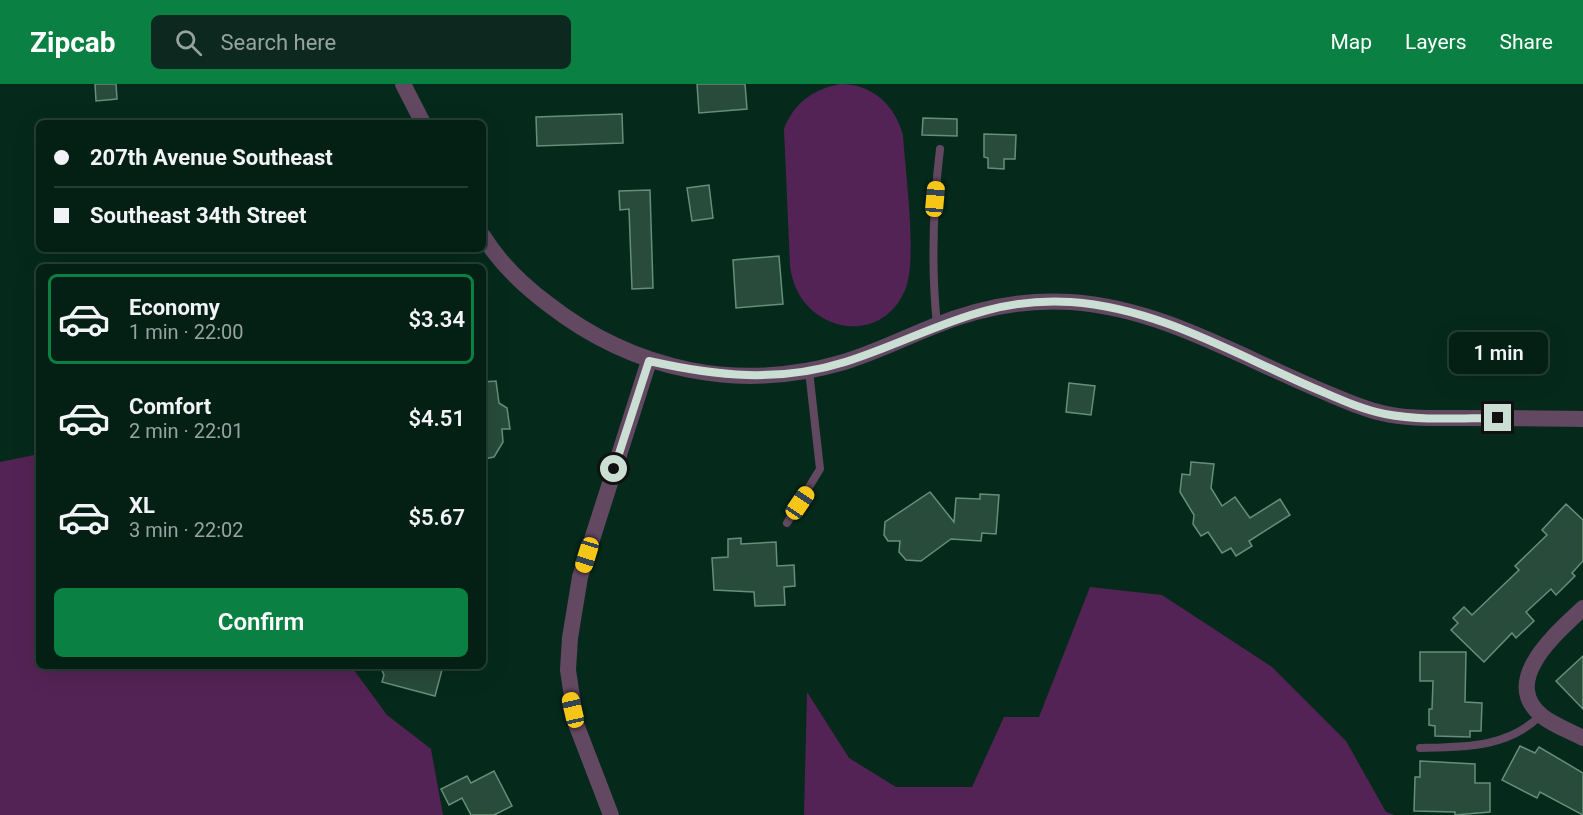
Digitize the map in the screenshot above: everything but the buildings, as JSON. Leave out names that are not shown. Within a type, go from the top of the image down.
[{"type":"street","points":[[403,84],[421,120]]},
{"type":"street","points":[[486,239],[534,294],[572,323],[649,361],[725,376],[809,371],[855,358],[938,325],[995,308],[1040,302],[1071,302],[1112,308],[1157,319],[1196,334],[1354,405],[1384,414],[1583,419]]},
{"type":"street","points":[[611,815],[576,724],[568,670],[570,638],[580,577],[649,361]]},
{"type":"street","points":[[1583,608],[1552,637],[1530,668],[1527,685],[1530,699],[1541,715],[1583,738]]},
{"type":"lane","points":[[938,325],[933,289],[935,199],[940,149]]},
{"type":"lane","points":[[788,522],[820,469],[809,371]]},
{"type":"lane","points":[[1420,748],[1477,747],[1502,740],[1527,728],[1541,715]]},
{"type":"shaded area","points":[[842,84],[864,88],[873,93],[889,106],[895,115],[903,135],[910,215],[909,276],[905,290],[893,309],[877,321],[859,326],[840,325],[822,318],[807,305],[796,287],[790,265],[784,129],[793,111],[807,98],[823,89]]},
{"type":"shaded area","points":[[36,455],[36,669],[353,669],[387,715],[431,749],[443,815],[0,815],[0,462]]},
{"type":"shaded area","points":[[1090,587],[1162,595],[1272,667],[1346,741],[1386,812],[1395,815],[804,815],[807,692],[849,758],[896,787],[972,787],[1004,717],[1039,717]]},
{"type":"route","points":[[614,469],[649,361],[690,371],[725,376],[802,372],[844,362],[966,315],[1005,306],[1040,302],[1071,302],[1112,308],[1157,319],[1196,334],[1354,405],[1384,414],[1407,417],[1498,418]]}]
